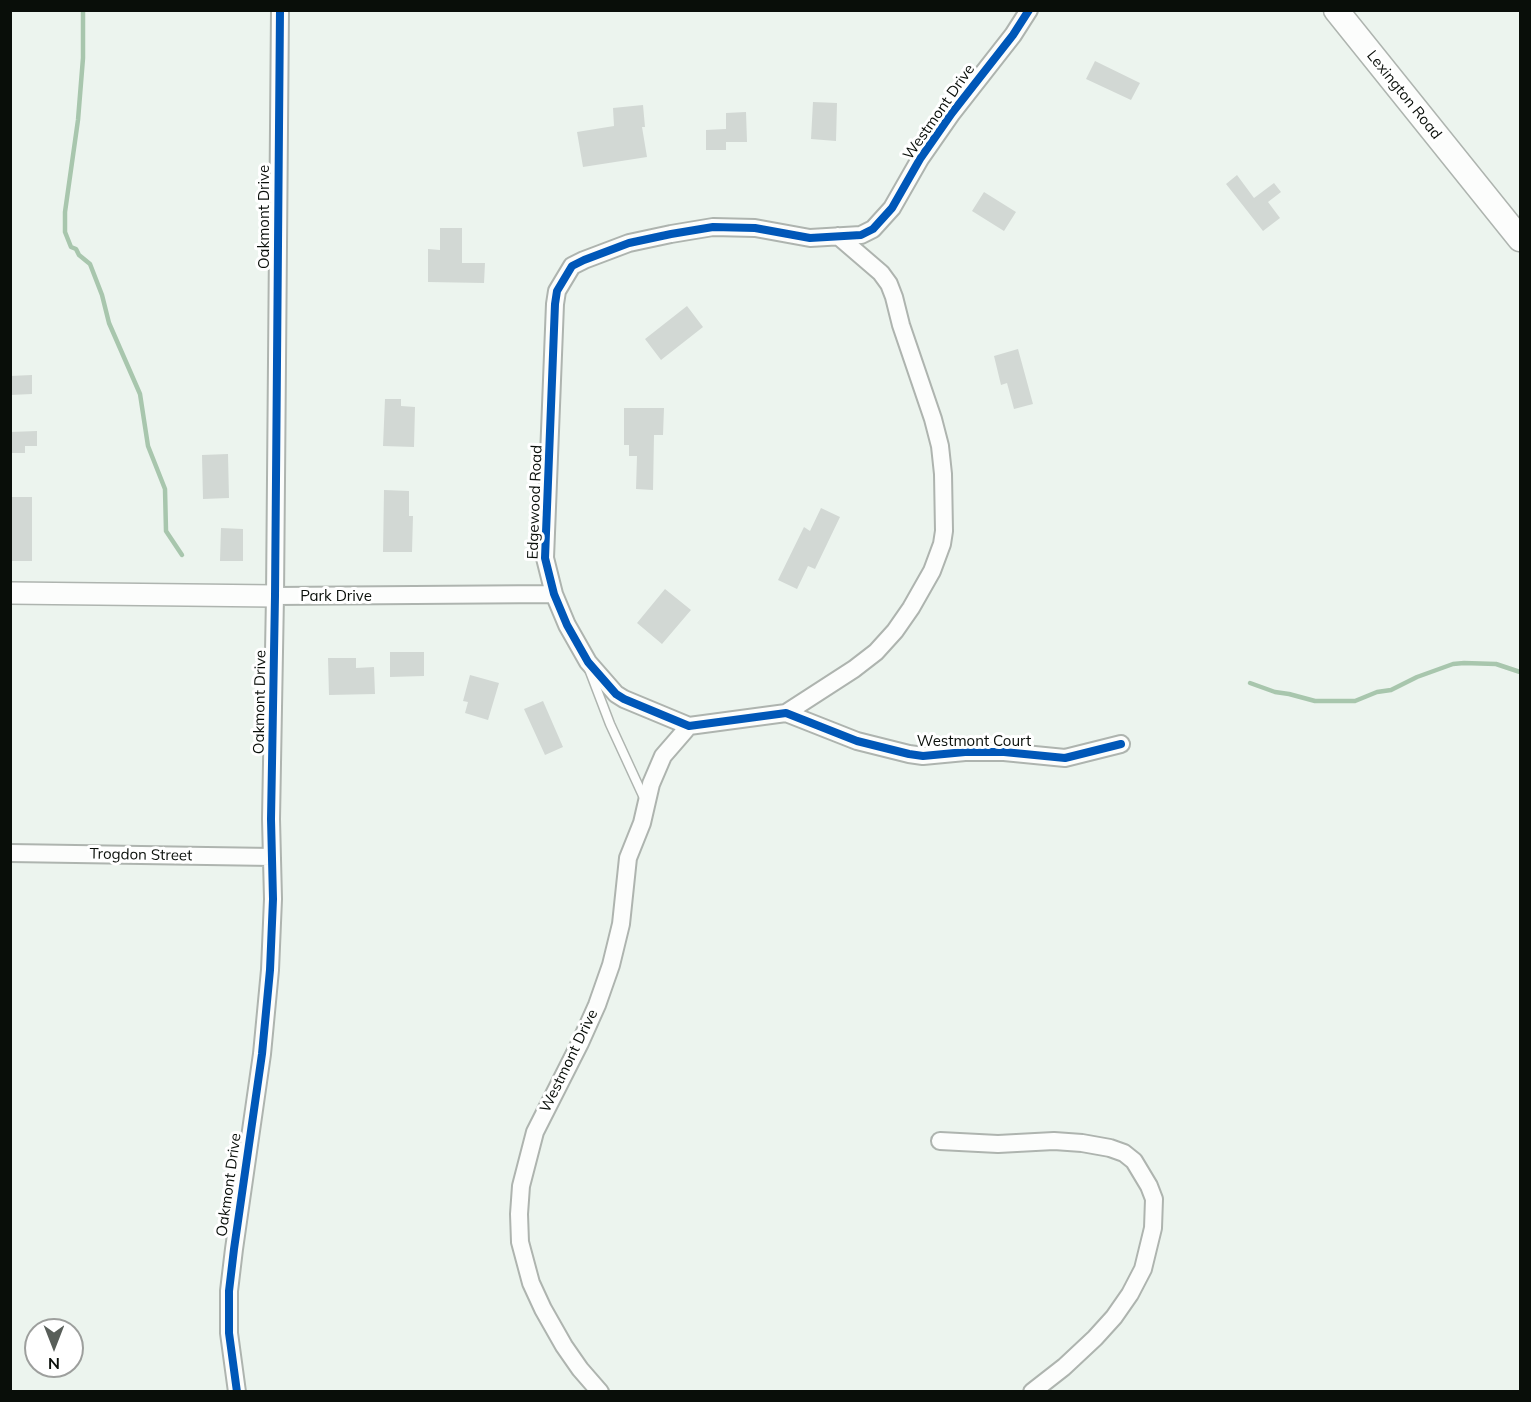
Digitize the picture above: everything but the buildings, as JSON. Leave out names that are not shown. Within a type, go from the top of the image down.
[{"type":"main road","name":"Lexington Road","points":[[1336,10],[1521,238]]},
{"type":"street","name":"Oakmont Drive","points":[[237,1392],[228,1334],[229,1291],[263,1043],[270,970],[273,899],[280,10]]},
{"type":"street","name":"Westmont Drive","points":[[584,260],[629,243],[713,227],[769,229],[810,238],[861,235],[873,229],[900,196],[920,159],[952,112],[1013,35],[1029,10]]},
{"type":"street","points":[[786,713],[854,669],[876,652],[895,631],[932,571],[942,544],[944,531],[940,446],[894,297],[881,273],[838,236]]},
{"type":"street","name":"Edgewood Road","points":[[584,260],[572,267],[563,278],[557,291],[555,304],[544,544],[547,572],[567,625],[585,658],[616,694],[689,726]]},
{"type":"street","name":"Park Drive","points":[[10,593],[275,596],[554,594]]},
{"type":"street","name":"Westmont Court","points":[[689,726],[786,713],[857,741],[923,756],[975,752],[1034,754],[1065,758],[1121,744]]},
{"type":"street","name":"Westmont Drive","points":[[600,1392],[564,1346],[531,1283],[523,1257],[519,1214],[521,1186],[536,1132],[590,1022],[611,965],[621,924],[628,858],[642,823],[651,784],[663,756],[689,726]]},
{"type":"street","name":"Trogdon Street","points":[[10,853],[272,857]]},
{"type":"street","points":[[940,1140],[998,1144],[1054,1141],[1110,1148],[1124,1153],[1134,1161],[1154,1199],[1153,1227],[1143,1269],[1130,1294],[1095,1338],[1064,1367],[1032,1392]]},
{"type":"lane","points":[[585,658],[610,724],[646,803]]},
{"type":"waterway","points":[[83,10],[83,58],[78,120],[65,212],[65,232],[71,247],[76,249],[79,255],[90,264],[102,295],[109,323],[140,394],[148,446],[165,489],[166,531],[182,555]]},
{"type":"waterway","points":[[1250,683],[1275,692],[1315,701],[1355,701],[1377,692],[1391,690],[1417,677],[1453,664],[1496,664],[1520,672]]},
{"type":"cycle path","points":[[237,1392],[229,1333],[229,1291],[262,1054],[270,970],[273,899],[271,819],[280,10]]},
{"type":"cycle path","points":[[1029,10],[1013,35],[952,113],[920,159],[892,208],[873,229],[861,235],[810,238],[755,228],[713,227],[629,243],[572,266],[557,291],[555,304],[545,558],[554,594],[567,625],[588,662],[616,694],[689,726],[786,713],[857,741],[923,756],[965,752],[1004,752],[1065,758],[1121,744]]}]
